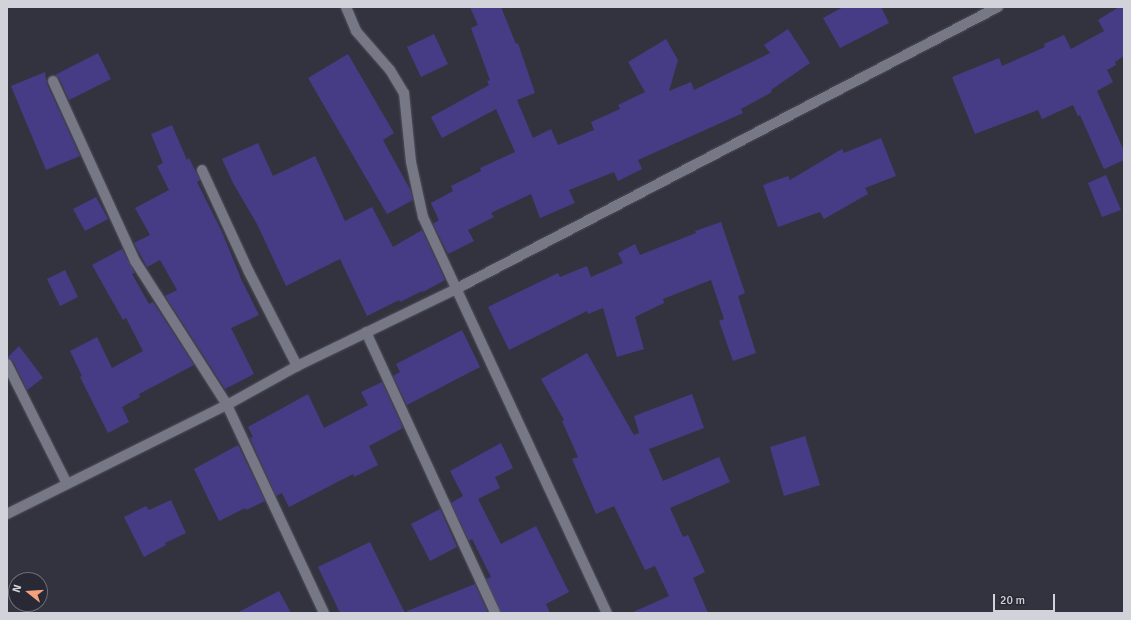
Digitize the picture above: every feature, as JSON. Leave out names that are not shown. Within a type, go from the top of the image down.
[{"type":"street","points":[[346,7],[356,31],[390,70],[404,93],[411,162],[423,217],[607,613]]},
{"type":"street","points":[[7,514],[227,405],[297,366],[456,289],[998,7]]},
{"type":"street","points":[[53,81],[135,261],[227,405],[324,613]]},
{"type":"street","points":[[202,170],[249,272],[297,366]]},
{"type":"street","points":[[366,332],[495,613]]},
{"type":"street","points":[[7,364],[68,484]]},
{"type":"building","points":[[470,7],[501,7],[516,44],[518,43],[535,93],[517,100],[533,138],[551,129],[558,145],[594,130],[591,122],[620,109],[618,105],[645,92],[628,62],[666,39],[678,60],[669,91],[691,82],[694,90],[770,53],[764,45],[788,29],[810,63],[771,90],[772,92],[741,109],[743,113],[638,160],[642,169],[618,181],[614,172],[569,190],[575,203],[540,218],[531,194],[491,213],[494,217],[468,230],[474,241],[448,254],[433,224],[439,220],[431,203],[453,191],[451,186],[481,171],[480,168],[515,152],[496,109],[442,138],[431,117],[489,85],[487,81],[490,80],[471,28],[478,25]]},
{"type":"building","points":[[843,7],[881,7],[889,23],[840,48],[823,18]]},
{"type":"building","points":[[1119,7],[1124,7],[1124,56],[1115,62],[1116,65],[1107,70],[1113,82],[1097,91],[1124,151],[1124,160],[1104,169],[1080,115],[1078,116],[1073,105],[1042,119],[1038,110],[975,134],[952,77],[999,58],[1002,66],[1045,47],[1044,44],[1064,35],[1071,49],[1104,31],[1098,20]]},
{"type":"building","points":[[434,34],[448,64],[421,77],[407,47]]},
{"type":"building","points":[[98,53],[111,79],[69,100],[59,78],[55,75]]},
{"type":"building","points":[[348,54],[394,133],[383,140],[411,191],[413,200],[387,214],[308,78]]},
{"type":"building","points":[[45,72],[47,84],[80,156],[46,170],[11,86]]},
{"type":"building","points":[[172,125],[187,160],[189,158],[200,180],[197,182],[222,232],[242,281],[259,315],[231,328],[254,374],[225,389],[165,296],[177,290],[160,260],[147,267],[134,243],[150,235],[135,208],[169,190],[157,166],[163,163],[151,134]]},
{"type":"building","points":[[881,138],[896,176],[865,188],[868,194],[824,219],[820,212],[778,227],[763,185],[788,176],[790,180],[842,149],[844,153]]},
{"type":"building","points":[[258,143],[273,176],[315,156],[345,221],[372,207],[393,247],[422,230],[445,280],[423,292],[422,291],[400,302],[399,300],[367,316],[340,259],[286,286],[257,224],[233,183],[222,159]]},
{"type":"building","points":[[1106,175],[1121,210],[1102,217],[1088,183]]},
{"type":"building","points":[[96,197],[108,219],[85,231],[73,209]]},
{"type":"building","points":[[721,222],[745,293],[738,296],[756,353],[733,361],[719,321],[724,319],[711,280],[663,299],[664,303],[635,317],[644,349],[617,357],[603,308],[588,314],[587,311],[509,350],[488,307],[558,273],[560,277],[587,266],[591,277],[623,263],[618,253],[635,244],[640,255],[696,233],[695,231]]},
{"type":"building","points":[[122,249],[135,273],[132,274],[149,304],[153,302],[194,365],[139,394],[140,397],[122,407],[129,422],[108,433],[80,377],[82,376],[70,351],[97,337],[112,368],[143,351],[126,318],[123,320],[92,265]]},
{"type":"building","points":[[65,270],[78,297],[60,306],[47,279]]},
{"type":"building","points":[[462,330],[480,367],[407,405],[393,376],[400,372],[396,364]]},
{"type":"building","points":[[19,346],[43,378],[27,390],[13,361],[7,358]]},
{"type":"building","points":[[587,353],[634,435],[639,433],[634,416],[692,394],[704,428],[649,449],[663,481],[719,457],[730,482],[670,508],[683,537],[688,535],[705,572],[693,578],[708,613],[631,613],[669,596],[655,566],[645,570],[614,506],[596,514],[572,459],[578,457],[562,421],[564,420],[541,379]]},
{"type":"building","points":[[382,382],[403,428],[369,446],[378,465],[354,477],[353,474],[289,507],[282,493],[276,496],[250,438],[253,437],[248,427],[308,394],[324,428],[368,405],[361,392]]},
{"type":"building","points":[[805,436],[820,485],[784,496],[770,447]]},
{"type":"building","points":[[501,443],[513,468],[495,477],[500,488],[478,499],[501,544],[536,526],[569,592],[546,604],[550,613],[501,613],[486,579],[491,577],[472,539],[469,541],[451,503],[463,496],[450,471]]},
{"type":"building","points":[[238,445],[265,501],[246,510],[245,508],[219,521],[194,469]]},
{"type":"building","points":[[171,500],[186,533],[165,543],[166,545],[144,557],[124,517],[146,506],[149,510]]},
{"type":"building","points":[[440,509],[457,547],[430,561],[411,524]]},
{"type":"building","points":[[370,542],[405,613],[340,613],[318,567]]},
{"type":"building","points":[[475,584],[488,613],[408,613],[407,611]]},
{"type":"building","points":[[279,591],[291,613],[237,613]]}]
